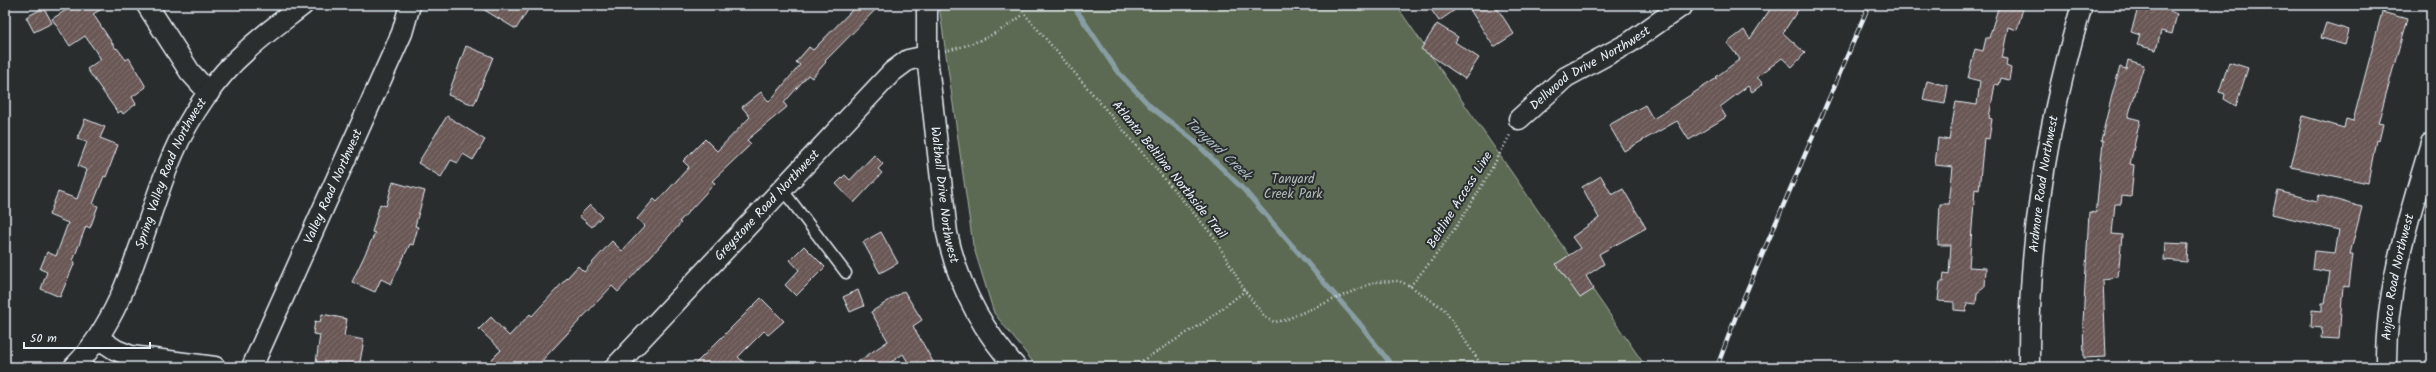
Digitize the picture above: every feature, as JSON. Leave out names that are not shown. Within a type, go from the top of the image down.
[{"type":"street","points":[[147,5],[190,72],[208,93]]},
{"type":"street","name":"Spring Valley Road Northwest","points":[[74,367],[99,339],[114,310],[173,154],[208,93],[245,51],[303,5]]},
{"type":"street","name":"Valley Road Northwest","points":[[252,367],[402,33],[410,5]]},
{"type":"street","name":"Walthall Drive Northwest","points":[[927,5],[927,56],[952,257],[960,280],[977,318],[998,348],[1016,367]]},
{"type":"street","name":"Dellwood Drive Northwest","points":[[1519,119],[1566,78],[1629,43],[1683,5]]},
{"type":"street","name":"Ardmore Road Northwest","points":[[2029,362],[2036,219],[2051,125],[2082,5]]},
{"type":"street","name":"Greystone Road Northwest","points":[[615,367],[892,72],[908,60],[927,56]]},
{"type":"street","name":"Anjaco Road Northwest","points":[[2386,367],[2386,343],[2391,290],[2399,252],[2431,143]]},
{"type":"street","points":[[99,339],[116,350],[131,356],[216,367]]},
{"type":"lane","points":[[782,189],[846,273]]},
{"type":"path","name":"Atlanta Beltline Northside Trail","points":[[1017,5],[1102,103],[1153,168],[1189,206],[1214,237],[1245,291],[1265,317],[1274,322],[1311,310],[1368,285],[1388,280],[1399,281],[1410,286],[1444,309],[1480,367]]},
{"type":"path","points":[[927,56],[968,46],[1008,27],[1024,14]]},
{"type":"path","name":"Beltline Access Line","points":[[1410,286],[1438,255],[1454,232],[1484,184],[1519,119]]},
{"type":"path","points":[[1132,367],[1203,323],[1245,291]]},
{"type":"path","points":[[1973,367],[2029,362]]},
{"type":"green space","name":"Tanyard Creek Park","points":[[939,5],[1396,5],[1646,367],[1037,367],[994,313],[973,245]]},
{"type":"building","points":[[74,5],[109,5],[93,14],[116,49],[117,48],[126,60],[129,58],[146,87],[132,97],[136,104],[123,114],[121,111],[118,113],[87,69],[101,59],[85,36],[70,46],[52,19]]},
{"type":"building","points":[[476,5],[531,5],[516,29]]},
{"type":"building","points":[[857,5],[880,5],[825,61],[826,62],[812,78],[808,75],[784,103],[787,107],[747,140],[751,144],[712,181],[715,183],[618,292],[612,286],[536,367],[484,367],[501,350],[479,329],[491,317],[509,336],[530,314],[532,316],[578,266],[584,272],[612,241],[622,251],[645,226],[637,219],[654,199],[657,202],[689,167],[683,161],[705,139],[717,151],[750,117],[742,107],[761,92],[769,102],[800,65],[796,62],[809,47],[813,50]]},
{"type":"building","points":[[1428,5],[1462,5],[1439,21]]},
{"type":"building","points":[[1467,5],[1495,5],[1514,34],[1494,47]]},
{"type":"building","points":[[1773,5],[1801,5],[1783,33],[1805,53],[1792,67],[1782,58],[1757,77],[1763,84],[1752,92],[1748,86],[1720,107],[1726,117],[1689,140],[1677,121],[1624,151],[1609,125],[1645,105],[1653,119],[1717,78],[1716,77],[1740,59],[1727,43],[1744,30],[1750,39]]},
{"type":"building","points":[[1999,5],[2024,5],[2017,30],[2008,27],[2002,58],[2007,59],[2006,66],[2011,68],[2009,80],[2001,78],[1999,85],[1995,84],[1989,118],[1992,119],[1989,139],[1984,138],[1979,190],[1975,189],[1969,267],[1986,268],[1985,287],[1977,293],[1976,304],[1967,303],[1966,311],[1954,310],[1954,302],[1938,301],[1940,282],[1943,282],[1944,273],[1949,274],[1951,245],[1938,245],[1940,204],[1949,204],[1953,167],[1935,165],[1938,138],[1949,140],[1956,102],[1977,105],[1980,81],[1968,78],[1975,49],[1983,51],[1986,38],[1989,38]]},
{"type":"building","points":[[2139,5],[2168,5],[2167,10],[2177,14],[2172,34],[2161,31],[2156,50],[2137,45],[2140,35],[2131,32]]},
{"type":"building","points":[[44,8],[52,23],[34,32],[26,17]]},
{"type":"building","points":[[2382,12],[2407,19],[2378,123],[2383,124],[2379,141],[2376,140],[2368,183],[2291,167],[2303,116],[2344,128],[2346,119],[2353,121]]},
{"type":"building","points":[[2326,23],[2349,30],[2345,45],[2321,38]]},
{"type":"building","points":[[1437,24],[1458,37],[1455,42],[1479,58],[1465,79],[1421,49]]},
{"type":"building","points":[[466,46],[493,57],[474,105],[448,95]]},
{"type":"building","points":[[2128,60],[2144,65],[2128,117],[2140,120],[2130,164],[2134,165],[2131,197],[2122,196],[2121,204],[2115,204],[2112,234],[2122,235],[2118,277],[2103,279],[2106,357],[2084,358],[2083,322],[2089,212],[2096,213],[2103,141],[2101,140],[2120,67],[2126,69]]},
{"type":"building","points":[[2229,62],[2248,68],[2236,106],[2224,99],[2225,94],[2219,92]]},
{"type":"building","points":[[1927,81],[1948,86],[1945,104],[1923,100]]},
{"type":"building","points":[[447,116],[485,140],[473,160],[463,154],[458,163],[451,160],[441,177],[418,163]]},
{"type":"building","points":[[85,119],[105,127],[100,138],[118,145],[106,177],[104,176],[93,204],[98,206],[90,228],[86,226],[73,261],[75,262],[60,297],[41,289],[47,272],[40,269],[47,252],[56,256],[68,223],[49,215],[58,192],[77,199],[87,170],[78,166],[87,142],[77,139]]},
{"type":"building","points":[[874,155],[883,164],[878,169],[882,173],[854,203],[836,184],[845,175],[850,180]]},
{"type":"building","points":[[1601,176],[1612,195],[1623,189],[1646,228],[1599,254],[1604,264],[1586,276],[1594,289],[1580,298],[1556,264],[1580,248],[1572,237],[1599,218],[1582,187]]},
{"type":"building","points":[[393,182],[425,191],[415,226],[418,227],[413,245],[410,244],[391,284],[381,279],[375,292],[352,282],[375,233],[372,232],[380,204],[386,206]]},
{"type":"building","points":[[2278,191],[2317,201],[2319,195],[2362,207],[2350,254],[2353,254],[2349,287],[2343,286],[2339,339],[2321,338],[2322,328],[2311,327],[2312,310],[2322,311],[2322,303],[2325,303],[2330,272],[2312,269],[2314,251],[2335,253],[2339,230],[2272,214]]},
{"type":"building","points":[[590,205],[602,216],[592,227],[579,216]]},
{"type":"building","points":[[881,232],[898,263],[880,273],[863,242]]},
{"type":"building","points":[[2165,243],[2188,244],[2187,262],[2164,260]]},
{"type":"building","points":[[804,246],[825,267],[796,296],[785,285],[799,270],[790,260]]},
{"type":"building","points":[[858,290],[864,306],[850,312],[843,297]]},
{"type":"building","points":[[904,291],[922,320],[913,326],[936,367],[911,367],[903,354],[884,367],[850,367],[888,341],[871,312]]},
{"type":"building","points":[[761,298],[784,321],[768,335],[764,331],[738,357],[749,367],[692,367]]},
{"type":"building","points":[[322,314],[347,319],[344,336],[364,340],[359,367],[316,362],[320,335],[313,334],[315,321],[320,322]]},
{"type":"waterway","name":"Tanyard Creek","points":[[1073,5],[1117,71],[1152,108],[1191,138],[1245,191],[1360,324],[1393,367]]},
{"type":"railway","points":[[1717,367],[1736,316],[1869,5]]}]
